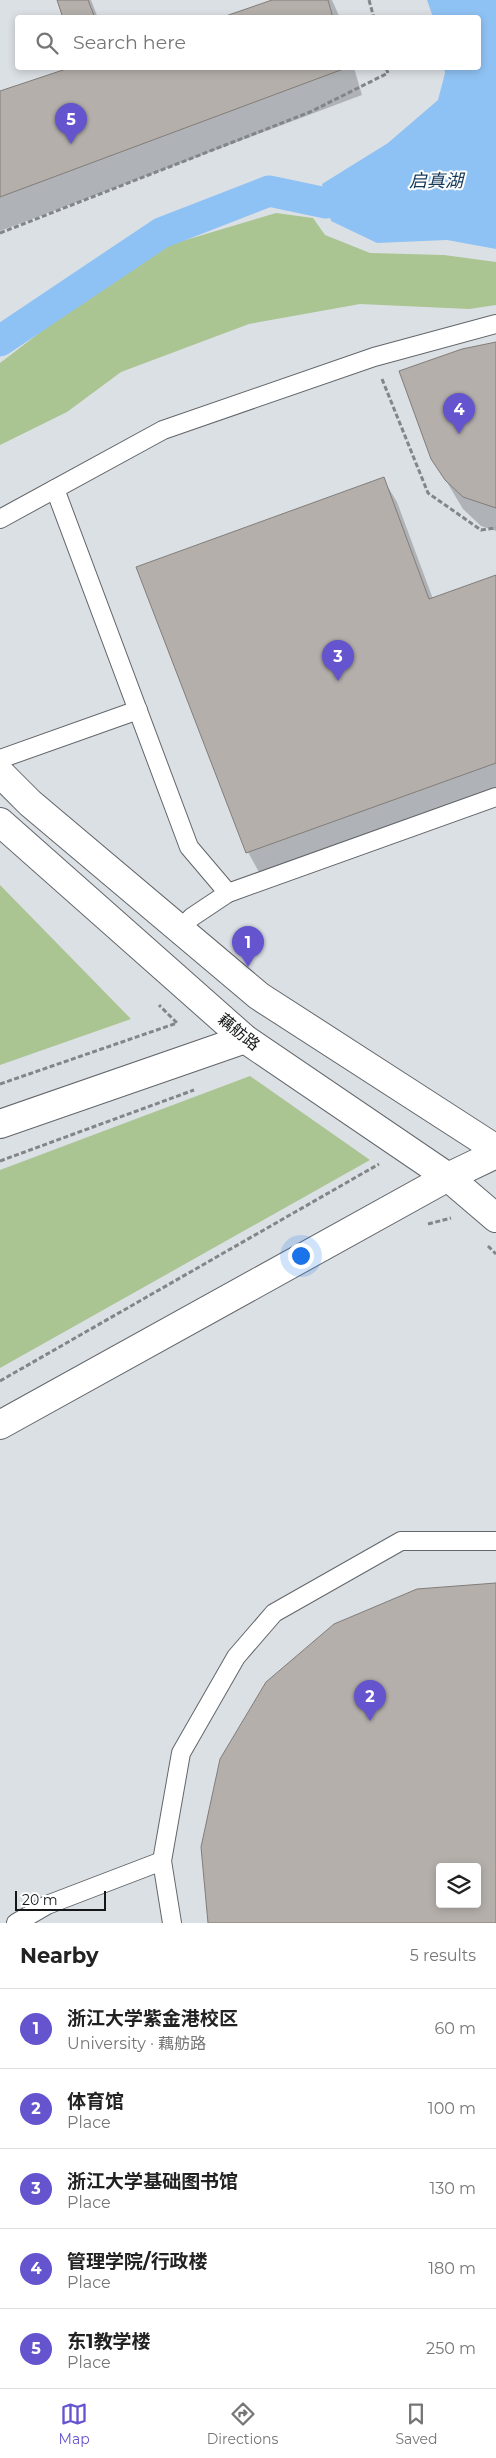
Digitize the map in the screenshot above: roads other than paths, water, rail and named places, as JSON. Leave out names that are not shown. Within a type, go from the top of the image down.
[{"type":"street","points":[[0,773],[30,803],[259,996],[496,1149]]},
{"type":"street","name":"藕舫路","points":[[0,822],[245,1039],[448,1177],[496,1218]]},
{"type":"street","points":[[0,1124],[245,1039]]},
{"type":"street","points":[[0,1425],[448,1177],[496,1154]]},
{"type":"lane","points":[[0,519],[163,430],[374,357],[496,324]]},
{"type":"lane","points":[[55,489],[189,847],[228,893]]},
{"type":"lane","points":[[0,759],[138,710]]},
{"type":"lane","points":[[180,929],[192,917],[228,893],[496,796]]},
{"type":"lane","points":[[172,1923],[162,1861],[181,1753],[236,1657],[274,1613],[401,1541],[496,1541]]},
{"type":"lane","points":[[16,1923],[47,1905],[162,1861]]},
{"type":"water","name":"启真湖","points":[[427,0],[496,0],[496,249],[447,240],[377,243],[331,221],[322,184],[388,143],[438,100],[444,70],[481,70],[481,15],[432,15]]},
{"type":"waterway","points":[[0,341],[161,233],[269,191],[326,203]]},
{"type":"place","name":"东1教学楼","points":[[71,144]]},
{"type":"place","name":"管理学院/行政楼","points":[[459,434]]},
{"type":"place","name":"浙江大学基础图书馆","points":[[338,681]]},
{"type":"place","name":"浙江大学紫金港校区","points":[[248,967]]},
{"type":"place","name":"体育馆","points":[[370,1721]]}]
